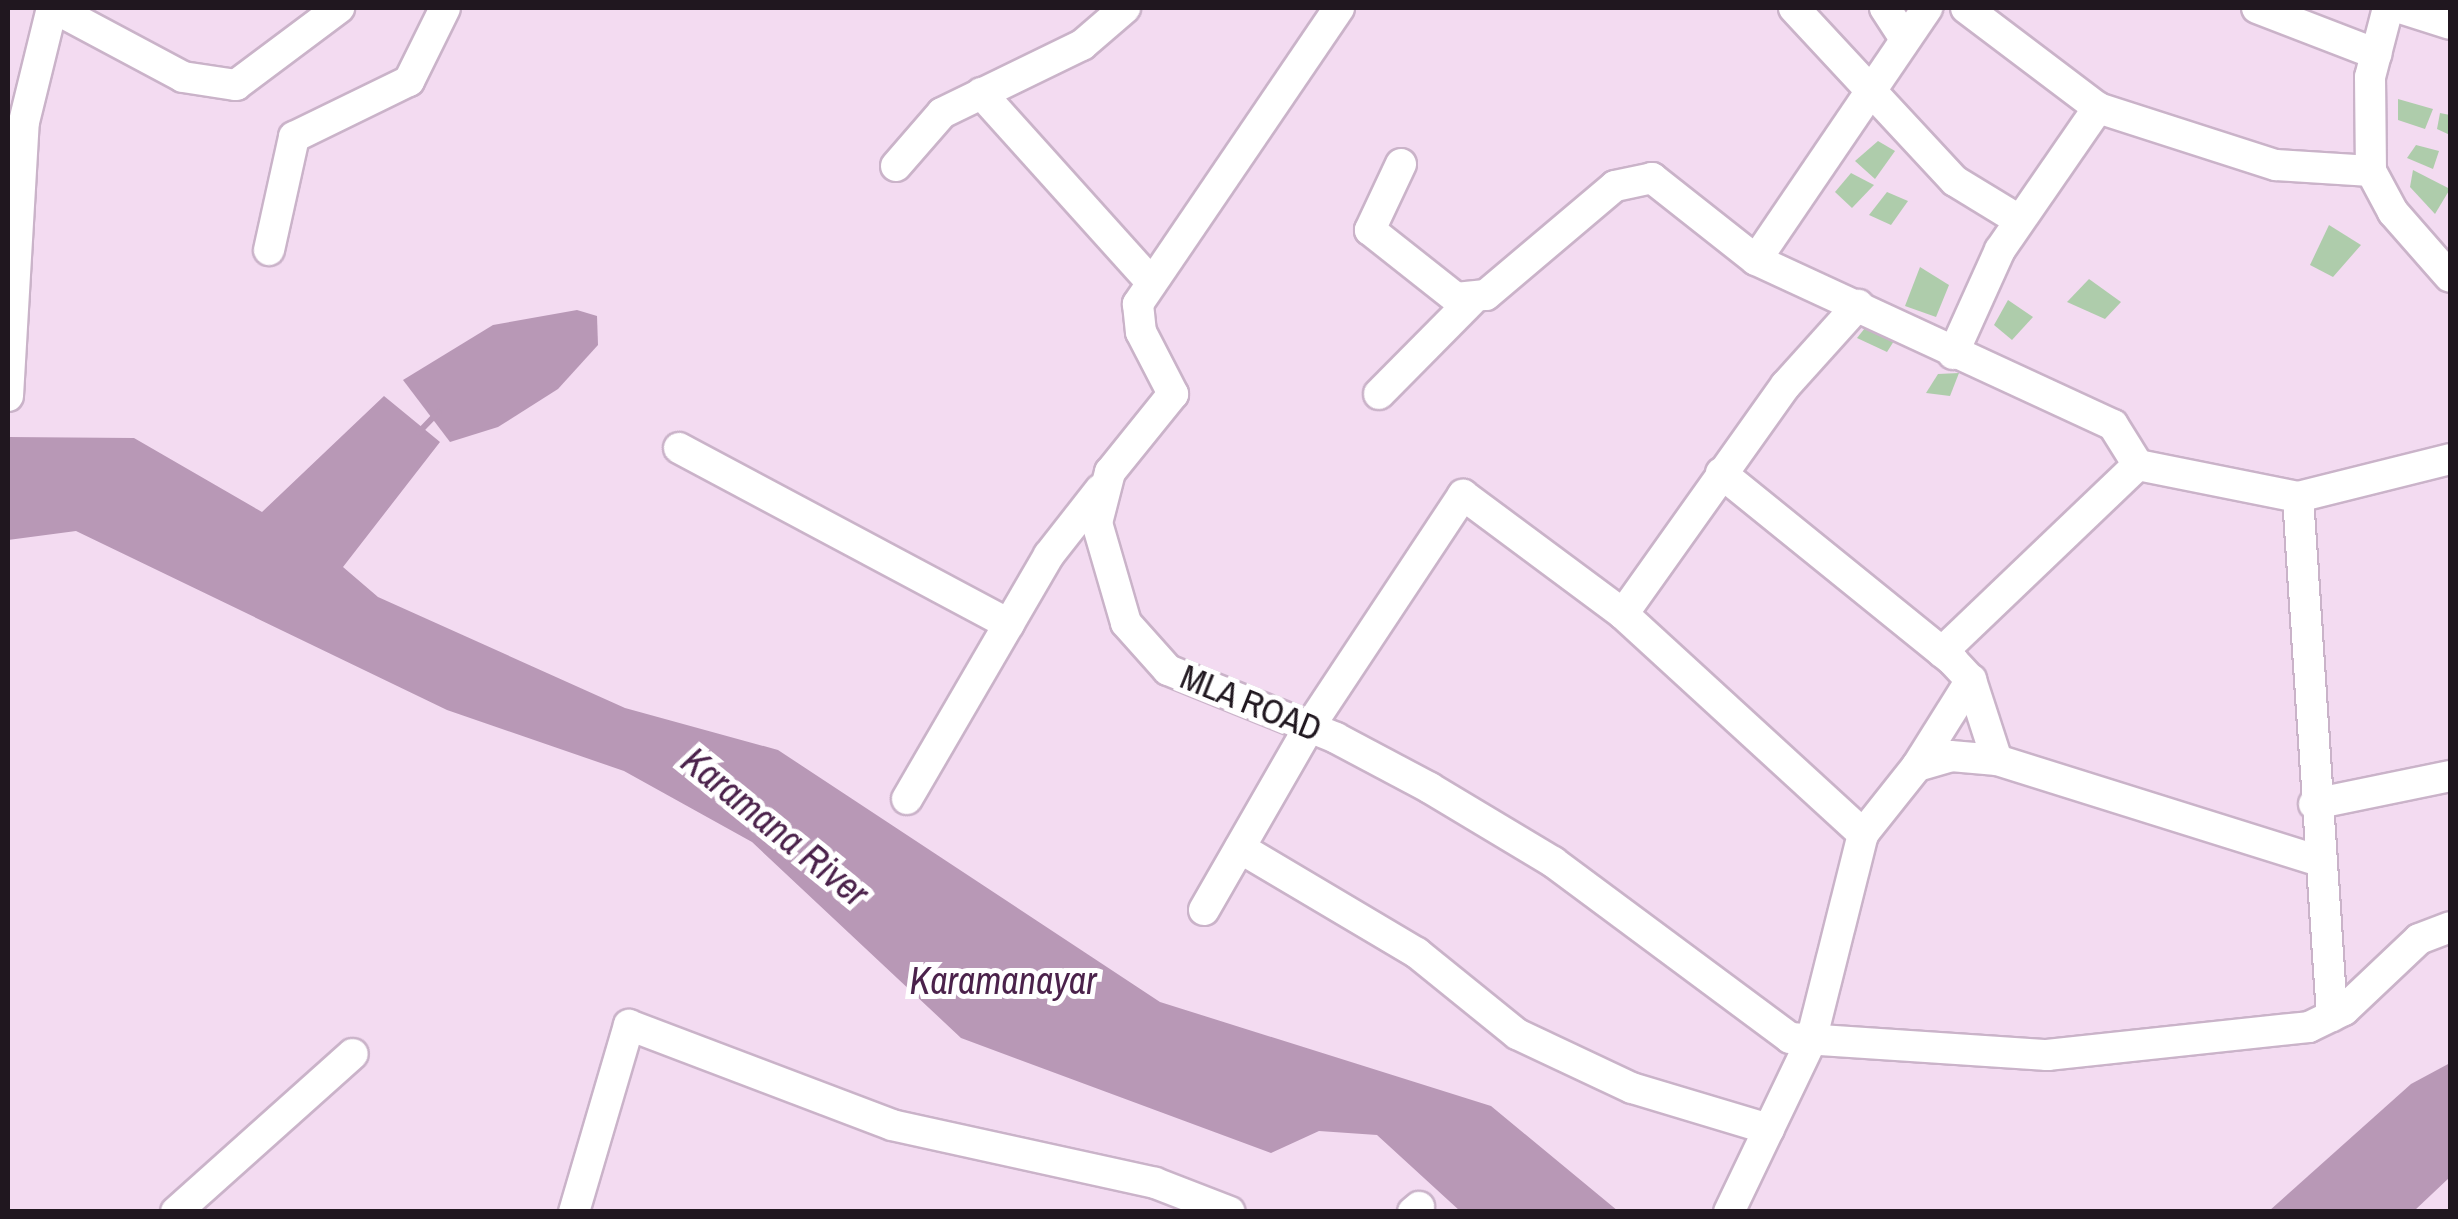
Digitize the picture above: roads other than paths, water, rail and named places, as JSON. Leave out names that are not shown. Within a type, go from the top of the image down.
[{"type":"street","points":[[8,396],[24,122],[53,8],[183,77],[236,85],[339,8]]},
{"type":"street","points":[[269,250],[294,137],[409,81],[445,8]]},
{"type":"street","points":[[896,166],[918,130],[982,93],[1082,45],[1125,8]]},
{"type":"street","points":[[1794,8],[1955,181],[2019,220]]},
{"type":"street","points":[[1885,8],[1905,39]]},
{"type":"street","points":[[1756,260],[1928,8]]},
{"type":"street","points":[[1966,8],[2098,108],[2276,165],[2371,171]]},
{"type":"street","points":[[2257,8],[2376,54]]},
{"type":"street","points":[[2388,8],[2376,54],[2371,171],[2393,212],[2450,277]]},
{"type":"street","points":[[2400,8],[2450,24]]},
{"type":"street","points":[[907,799],[1009,624],[1102,487],[1173,394],[1137,318],[1150,281],[1333,10]]},
{"type":"street","points":[[982,93],[1150,281]]},
{"type":"street","points":[[1953,354],[2019,220],[2098,108]]},
{"type":"street","points":[[1400,164],[1373,206],[1373,238],[1434,286],[1471,300]]},
{"type":"street","points":[[1379,394],[1471,300],[1615,186],[1642,176],[1756,260],[2114,425],[2138,464],[2298,497],[2450,459]]},
{"type":"street","points":[[1623,614],[1721,473],[1858,305]]},
{"type":"street","points":[[679,448],[1009,624]]},
{"type":"street","points":[[1942,652],[2138,464]]},
{"type":"street","points":[[1721,473],[1942,652],[1970,680],[1996,760]]},
{"type":"street","name":"MLA ROAD","points":[[1102,487],[1100,552],[1144,650],[1224,700],[1308,729],[1553,862],[1761,1019],[1811,1042],[2047,1056],[2309,1027],[2332,1016]]},
{"type":"street","points":[[1204,910],[1308,729],[1463,494],[1623,614],[1863,834]]},
{"type":"street","points":[[2298,497],[2314,804],[2332,1016]]},
{"type":"street","points":[[1728,1212],[1811,1042],[1863,834],[1916,766],[1970,680]]},
{"type":"street","points":[[1916,766],[1951,756],[1996,760],[2319,862]]},
{"type":"street","points":[[2314,804],[2450,776]]},
{"type":"street","points":[[1240,848],[1401,942],[1517,1034],[1632,1088],[1769,1129]]},
{"type":"street","points":[[2332,1016],[2420,939],[2450,927]]},
{"type":"street","points":[[574,1212],[629,1026],[892,1124],[1155,1183],[1196,1206],[1230,1212]]},
{"type":"street","points":[[176,1212],[353,1054]]},
{"type":"water","points":[[577,310],[597,316],[598,345],[558,389],[498,427],[450,442],[403,380],[493,325]]},
{"type":"water","name":"Karamanayar","points":[[384,396],[440,442],[343,567],[378,597],[625,708],[778,750],[1160,1002],[1491,1106],[1618,1211],[1460,1211],[1377,1135],[1319,1131],[1271,1153],[961,1038],[752,842],[624,771],[447,710],[76,531],[8,540],[8,437],[134,438],[262,512]]},
{"type":"water","points":[[2450,1063],[2450,1177],[2414,1211],[2269,1211],[2411,1084]]},
{"type":"waterway","points":[[419,432],[438,412]]},
{"type":"water label","name":"Karamana River","points":[[775,827]]}]
